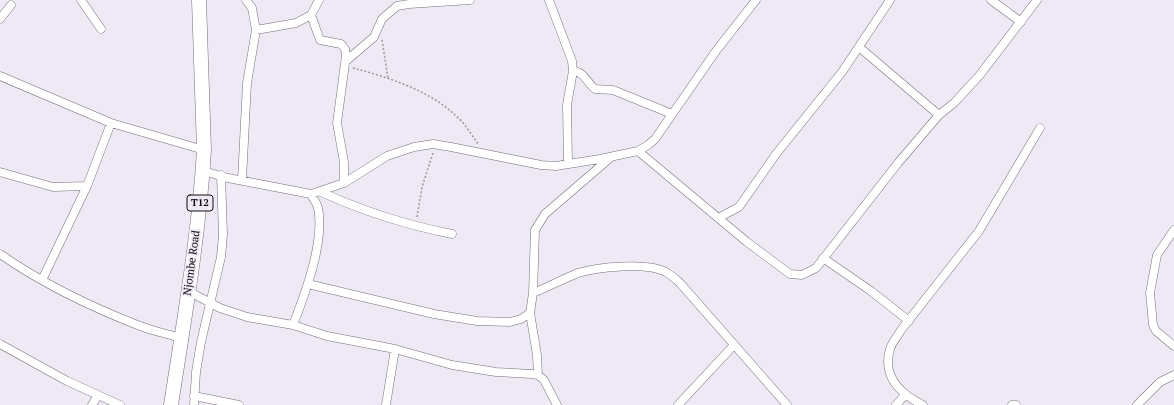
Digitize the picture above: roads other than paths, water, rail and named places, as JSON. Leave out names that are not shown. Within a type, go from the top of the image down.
[{"type":"highway","name":"Njombe Road","points":[[171,405],[198,226],[203,171],[204,150],[199,0]]},
{"type":"street","points":[[81,0],[101,29]]},
{"type":"street","points":[[242,180],[247,83],[256,30],[252,8],[246,0]]},
{"type":"street","points":[[256,30],[296,23],[311,15],[319,0]]},
{"type":"street","points":[[345,64],[374,37],[378,31],[382,19],[397,6],[470,0]]},
{"type":"street","points":[[549,0],[572,61],[573,71],[567,105],[568,164]]},
{"type":"street","points":[[203,171],[311,194],[321,192],[344,183],[387,156],[414,147],[434,144],[541,165],[556,166],[638,152],[655,139],[716,51],[756,0]]},
{"type":"street","points":[[718,218],[739,207],[776,154],[842,72],[890,0]]},
{"type":"street","points":[[991,0],[1021,22]]},
{"type":"street","points":[[638,152],[718,218],[790,274],[802,275],[816,268],[939,115],[954,103],[979,76],[1037,0]]},
{"type":"street","points":[[0,19],[11,5]]},
{"type":"street","points":[[311,15],[318,37],[325,42],[341,44],[345,49],[345,64],[337,123],[344,162],[344,183]]},
{"type":"street","points":[[859,47],[939,115]]},
{"type":"street","points":[[573,71],[579,72],[583,75],[596,89],[613,90],[672,114]]},
{"type":"street","points":[[0,76],[111,123],[204,150]]},
{"type":"street","points":[[42,280],[87,186],[111,123]]},
{"type":"street","points":[[923,405],[905,395],[896,387],[890,376],[888,361],[890,347],[979,231],[1040,128]]},
{"type":"street","points":[[538,375],[537,355],[530,313],[533,293],[535,230],[539,221],[610,157]]},
{"type":"street","points":[[0,172],[53,187],[87,186]]},
{"type":"street","points":[[194,405],[201,342],[221,258],[223,235],[221,175]]},
{"type":"street","points":[[321,192],[360,209],[415,226],[452,234]]},
{"type":"street","points":[[293,325],[308,284],[317,246],[319,221],[318,207],[311,194]]},
{"type":"street","points":[[1174,230],[1157,255],[1150,293],[1153,324],[1156,331],[1174,346]]},
{"type":"street","points":[[0,254],[42,280],[84,302],[140,327],[181,338]]},
{"type":"street","points":[[823,258],[871,290],[909,321]]},
{"type":"street","points":[[533,293],[578,273],[603,268],[621,266],[658,269],[665,272],[680,283],[787,405]]},
{"type":"street","points":[[308,284],[427,312],[477,322],[510,322],[521,319],[530,313]]},
{"type":"street","points":[[188,291],[211,304],[247,317],[293,325],[308,331],[356,343],[395,349],[452,365],[496,372],[538,375],[544,380],[557,405]]},
{"type":"street","points":[[0,344],[67,381],[120,405]]},
{"type":"street","points":[[678,405],[734,345]]},
{"type":"street","points":[[386,405],[395,349]]},
{"type":"street","points":[[1137,405],[1160,382],[1174,375]]},
{"type":"street","points":[[92,405],[98,395]]},
{"type":"street","points":[[896,405],[905,395]]},
{"type":"street","points":[[194,396],[239,405]]}]
